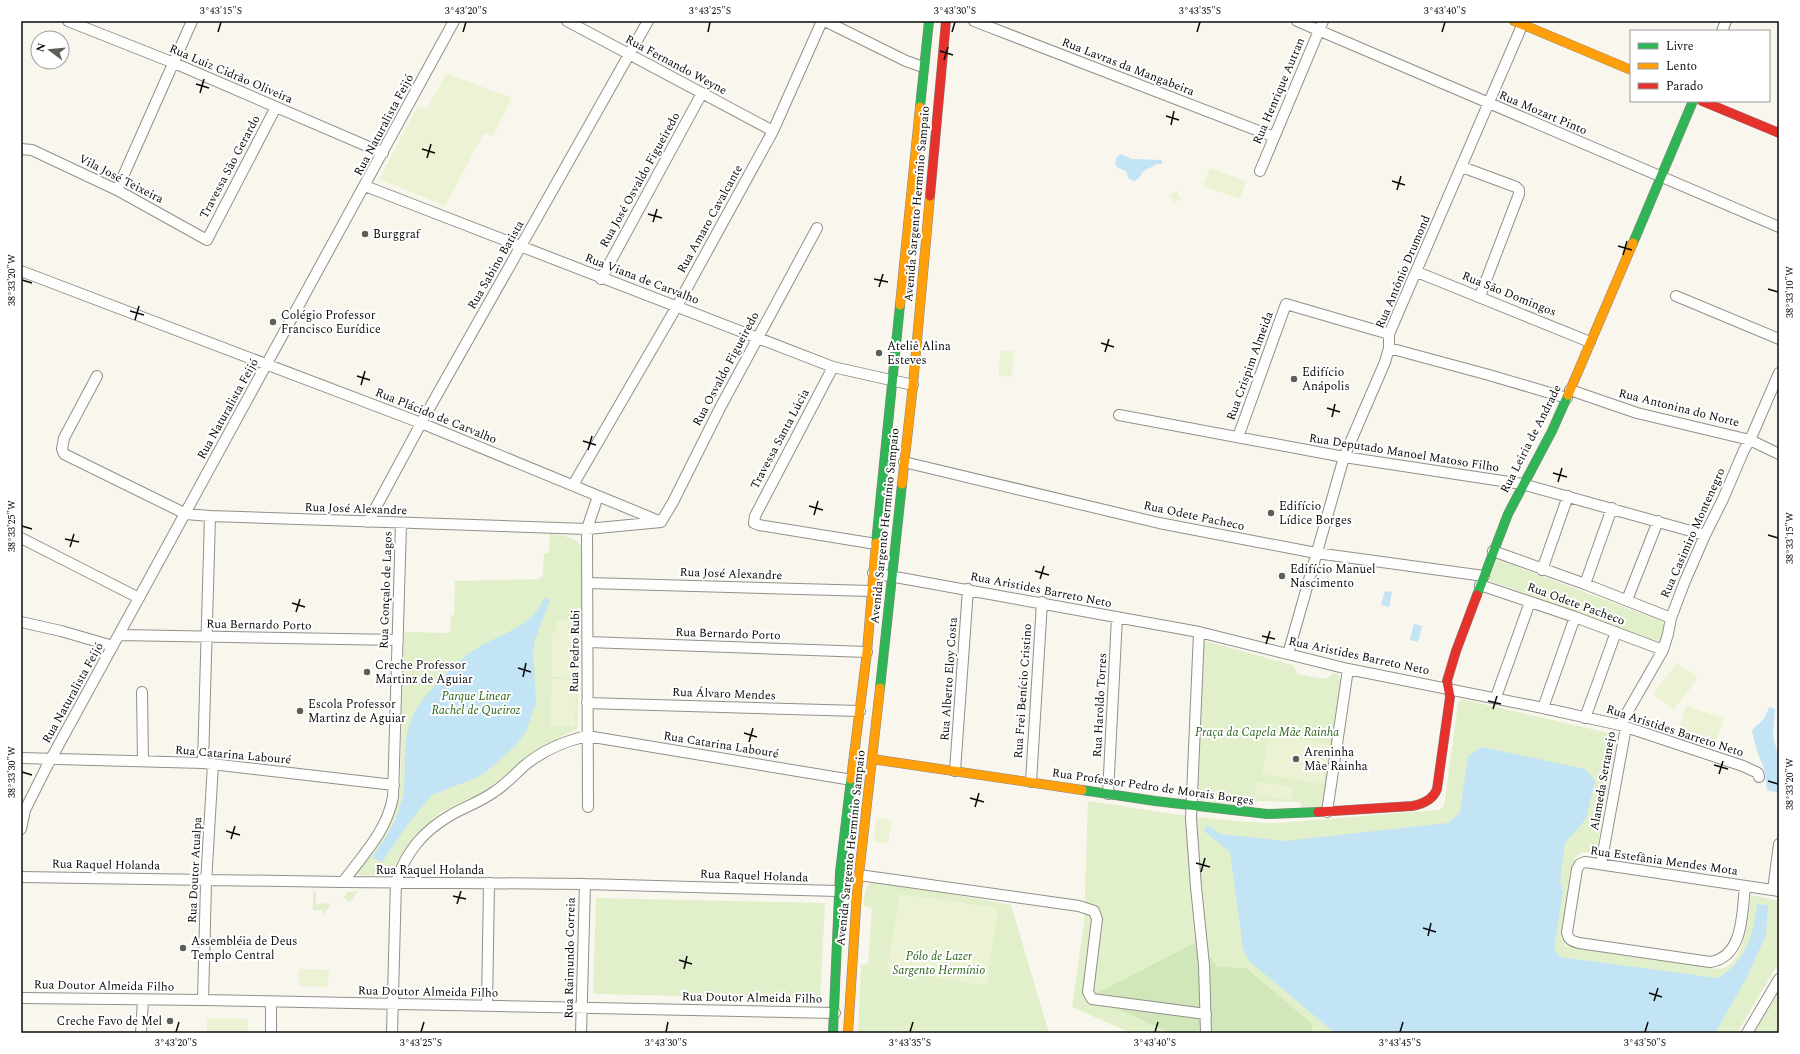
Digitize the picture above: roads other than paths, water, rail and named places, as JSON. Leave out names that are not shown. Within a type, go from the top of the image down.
[{"type":"main road","name":"Avenida Sargento Hermínio Sampaio","points":[[833,1033],[835,1013],[838,891],[867,652],[873,572],[928,21]]},
{"type":"main road","name":"Avenida Sargento Hermínio Sampaio","points":[[848,1033],[859,875],[913,385],[946,21]]},
{"type":"main road","points":[[1520,22],[1630,70]]},
{"type":"main road","name":"Rua Leiria de Andrade","points":[[1431,798],[1436,794],[1441,763],[1450,697],[1447,681],[1456,651],[1482,580],[1522,484],[1552,431],[1569,394],[1693,102]]},
{"type":"main road","points":[[1704,102],[1779,133]]},
{"type":"main road","name":"Rua Professor Pedro de Morais Borges","points":[[872,759],[1191,806],[1267,814],[1328,812],[1412,806],[1425,802],[1431,798]]},
{"type":"street","name":"Rua Luiz Cidrão Oliveira","points":[[68,21],[174,63],[383,153]]},
{"type":"street","points":[[117,190],[192,21]]},
{"type":"street","name":"Rua Naturalista Feijó","points":[[21,829],[25,810],[51,759],[454,21]]},
{"type":"street","name":"Rua Fernando Weyne","points":[[567,21],[773,131]]},
{"type":"street","name":"Rua Sabino Batista","points":[[368,522],[421,423],[648,21]]},
{"type":"street","points":[[823,21],[906,61],[923,67]]},
{"type":"street","name":"Rua Amaro Cavalcante","points":[[573,485],[677,306],[773,131],[823,21]]},
{"type":"street","name":"Rua Lavras da Mangabeira","points":[[974,21],[1274,137]]},
{"type":"street","name":"Rua Mozart Pinto","points":[[1297,21],[1321,26],[1488,104],[1779,227]]},
{"type":"street","name":"Rua Antônio Drumond","points":[[1288,654],[1344,458],[1389,348],[1389,334],[1462,167],[1520,22]]},
{"type":"street","name":"Rua Henrique Autran","points":[[1260,171],[1321,26]]},
{"type":"street","name":"Rua José Osvaldo Figueiredo","points":[[601,279],[702,93]]},
{"type":"street","name":"Travessa São Gerardo","points":[[207,240],[276,107]]},
{"type":"street","name":"Vila José Teixeira","points":[[21,149],[32,150],[117,190],[207,240]]},
{"type":"street","points":[[1462,167],[1516,187],[1519,190],[1480,296]]},
{"type":"street","name":"Rua Viana de Carvalho","points":[[365,186],[522,246],[601,279],[677,306],[833,367],[913,385]]},
{"type":"street","name":"Rua Osvaldo Figueiredo","points":[[661,522],[673,502],[757,338],[817,228]]},
{"type":"street","name":"Rua Plácido de Carvalho","points":[[21,271],[421,423],[661,522]]},
{"type":"street","name":"Rua São Domingos","points":[[1417,272],[1480,296],[1590,342]]},
{"type":"street","points":[[1676,296],[1779,339]]},
{"type":"street","name":"Rua Crispim Almeida","points":[[1238,437],[1286,304],[1389,334]]},
{"type":"street","name":"Rua Antonina do Norte","points":[[1389,348],[1637,413],[1750,440],[1779,454]]},
{"type":"street","name":"Travessa Santa Lúcia","points":[[833,367],[755,516],[755,524],[876,544]]},
{"type":"street","name":"Rua Casimiro Montenegro","points":[[1623,726],[1663,650],[1671,618],[1705,535],[1750,440],[1779,373]]},
{"type":"street","name":"Rua José Alexandre","points":[[97,376],[64,438],[62,449],[64,454],[186,514],[401,524],[587,530],[661,522]]},
{"type":"street","name":"Rua Deputado Manoel Matoso Filho","points":[[1119,415],[1344,458],[1522,484],[1705,535]]},
{"type":"street","name":"Rua Odete Pacheco","points":[[904,462],[1154,521],[1316,553],[1482,580],[1530,602],[1663,650]]},
{"type":"street","name":"Rua Pedro Rubi","points":[[588,807],[587,703],[589,583],[587,530],[598,496]]},
{"type":"street","points":[[1542,570],[1568,496]]},
{"type":"street","points":[[1585,584],[1612,508]]},
{"type":"street","name":"Rua Doutor Atualpa","points":[[203,1000],[208,763],[206,638],[210,516]]},
{"type":"street","points":[[1627,600],[1658,521]]},
{"type":"street","name":"Rua Gonçalo de Lagos","points":[[343,882],[383,827],[392,805],[394,785],[401,524]]},
{"type":"street","points":[[21,538],[139,598]]},
{"type":"street","name":"Rua Odete Pacheco","points":[[1493,551],[1542,570],[1585,584],[1671,618]]},
{"type":"street","name":"Rua Aristides Barreto Neto","points":[[873,572],[1199,632],[1348,669],[1448,688],[1623,726],[1743,766],[1758,773],[1759,777]]},
{"type":"street","name":"Rua José Alexandre","points":[[589,583],[872,591]]},
{"type":"street","name":"Rua Alberto Eloy Costa","points":[[955,771],[968,589]]},
{"type":"street","name":"Rua Frei Benício Cristino","points":[[1031,782],[1042,602]]},
{"type":"street","points":[[1496,698],[1530,602]]},
{"type":"street","name":"Rua Haroldo Torres","points":[[1108,794],[1117,617]]},
{"type":"street","points":[[1543,708],[1575,617]]},
{"type":"street","points":[[21,622],[61,630],[113,646]]},
{"type":"street","points":[[1199,632],[1191,806],[1196,887],[1204,965],[1206,1033]]},
{"type":"street","points":[[1585,718],[1616,632]]},
{"type":"street","name":"Rua Bernardo Porto","points":[[119,636],[398,640]]},
{"type":"street","name":"Rua Bernardo Porto","points":[[588,642],[867,652]]},
{"type":"street","points":[[1328,812],[1348,669]]},
{"type":"street","points":[[142,692],[143,761]]},
{"type":"street","name":"Rua Álvaro Mendes","points":[[587,703],[860,711]]},
{"type":"street","name":"Alameda Sertanejo","points":[[1601,864],[1623,726]]},
{"type":"street","points":[[392,1033],[396,882],[404,861],[431,828],[452,814],[464,810],[494,792],[525,765],[542,754],[570,741],[587,736]]},
{"type":"street","name":"Rua Catarina Labouré","points":[[587,736],[852,780]]},
{"type":"street","name":"Rua Catarina Labouré","points":[[21,758],[208,763],[394,785]]},
{"type":"street","points":[[1776,890],[1779,844]]},
{"type":"street","name":"Rua Estefânia Mendes Mota","points":[[1746,886],[1740,928],[1734,947],[1717,961],[1710,962],[1571,941],[1567,937],[1566,932],[1579,865],[1586,862],[1776,890]]},
{"type":"street","points":[[859,875],[1079,906],[1094,911],[1097,919],[1088,992],[1092,999],[1206,1014]]},
{"type":"street","name":"Rua Raquel Holanda","points":[[21,877],[584,884],[838,891]]},
{"type":"street","points":[[487,1006],[489,883]]},
{"type":"street","name":"Rua Raimundo Correia","points":[[581,1033],[584,884]]},
{"type":"street","points":[[1747,1033],[1779,979]]},
{"type":"street","name":"Rua Doutor Almeida Filho","points":[[21,998],[203,1000],[271,1003],[582,1007],[835,1013]]},
{"type":"street","points":[[141,1033],[143,1000]]},
{"type":"street","points":[[271,1003],[271,1033]]},
{"type":"water","points":[[1121,154],[1132,159],[1162,160],[1162,164],[1157,164],[1146,170],[1135,181],[1129,179],[1126,171],[1118,168],[1115,164],[1116,158]]},
{"type":"water","points":[[1385,591],[1392,592],[1389,607],[1381,605]]},
{"type":"water","points":[[544,598],[550,600],[535,640],[533,652],[536,702],[527,730],[516,745],[486,772],[478,777],[432,795],[408,824],[382,862],[372,857],[389,832],[400,806],[404,786],[407,733],[414,713],[421,702],[443,676],[462,659],[478,647],[521,625],[538,609]]},
{"type":"water","points":[[1414,624],[1422,626],[1418,642],[1410,640]]},
{"type":"water","points":[[1769,707],[1775,709],[1773,735],[1779,760],[1779,793],[1767,790],[1764,768],[1758,754],[1752,732],[1764,719]]},
{"type":"water","points":[[1482,747],[1585,769],[1595,781],[1586,819],[1565,843],[1560,882],[1563,891],[1554,949],[1560,957],[1718,978],[1735,964],[1746,947],[1756,915],[1757,904],[1768,905],[1766,935],[1746,979],[1715,1033],[1335,1033],[1248,960],[1243,948],[1230,852],[1204,831],[1207,825],[1220,834],[1285,841],[1448,823],[1460,812],[1468,756]]},
{"type":"place","name":"Burggraf","points":[[365,234]]},
{"type":"place","name":"Colégio Professor Francisco Eurídice","points":[[273,322]]},
{"type":"place","name":"Ateliê Alina Esteves","points":[[879,353]]},
{"type":"place","name":"Edifício Anápolis","points":[[1294,379]]},
{"type":"place","name":"Edifício Lídice Borges","points":[[1271,513]]},
{"type":"place","name":"Edifício Manuel Nascimento","points":[[1282,576]]},
{"type":"place","name":"Creche Professor Martinz de Aguiar","points":[[367,672]]},
{"type":"place","name":"Escola Professor Martinz de Aguiar","points":[[300,711]]},
{"type":"place","name":"Areninha Mãe Rainha","points":[[1296,759]]},
{"type":"place","name":"Assembléia de Deus Templo Central","points":[[183,948]]},
{"type":"place","name":"Creche Favo de Mel","points":[[170,1021]]},
{"type":"park label","name":"Parque Linear Rachel de Queiroz","points":[[476,703]]},
{"type":"park label","name":"Praça da Capela Mãe Rainha","points":[[1267,732]]},
{"type":"park label","name":"Pólo de Lazer Sargento Hermínio","points":[[939,963]]}]
